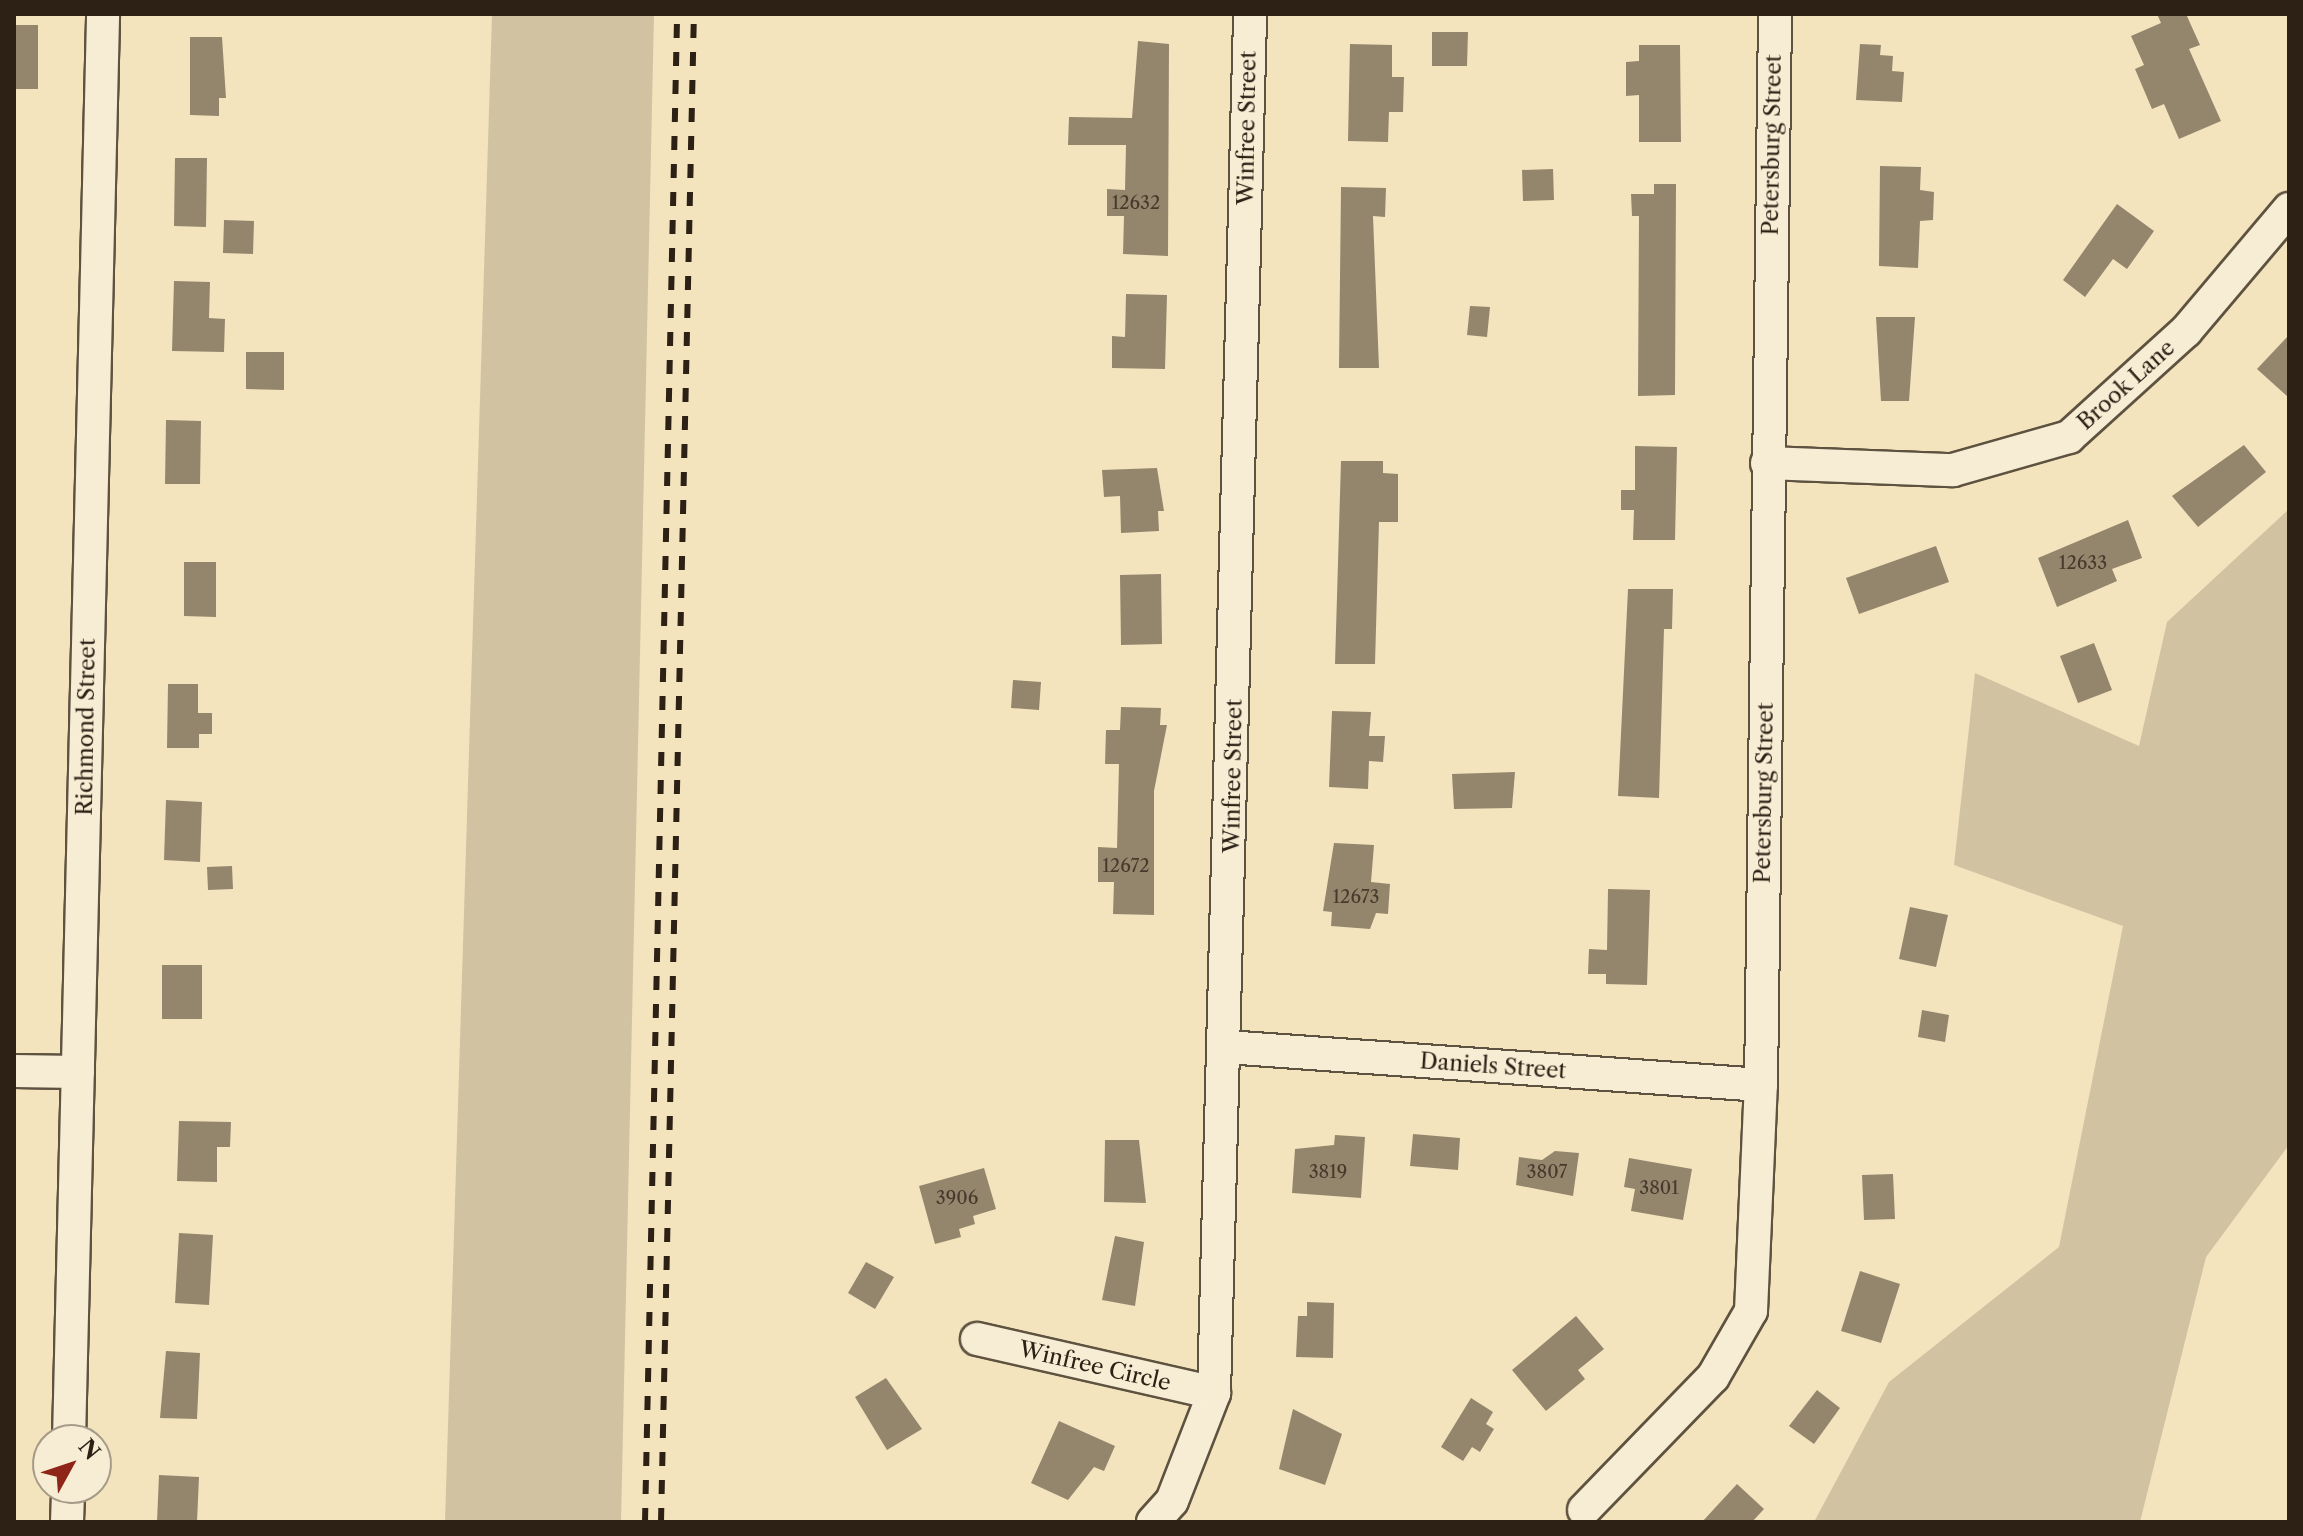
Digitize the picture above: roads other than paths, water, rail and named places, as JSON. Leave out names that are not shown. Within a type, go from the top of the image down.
[{"type":"street","name":"Richmond Street","points":[[69,1424],[103,14]]},
{"type":"street","name":"Winfree Street","points":[[1153,1522],[1172,1501],[1214,1393],[1226,1047],[1250,14]]},
{"type":"street","name":"Petersburg Street","points":[[1584,1510],[1713,1377],[1751,1311],[1761,1085],[1775,14]]},
{"type":"street","name":"Brook Lane","points":[[1767,463],[1953,470],[2069,437],[2186,331],[2289,209]]},
{"type":"street","name":"Daniels Street","points":[[1226,1047],[1761,1085]]},
{"type":"street","points":[[14,1071],[78,1072]]},
{"type":"street","name":"Winfree Circle","points":[[977,1339],[1214,1393]]},
{"type":"railway","points":[[645,1522],[677,14]]},
{"type":"railway","points":[[661,1522],[694,14]]}]
